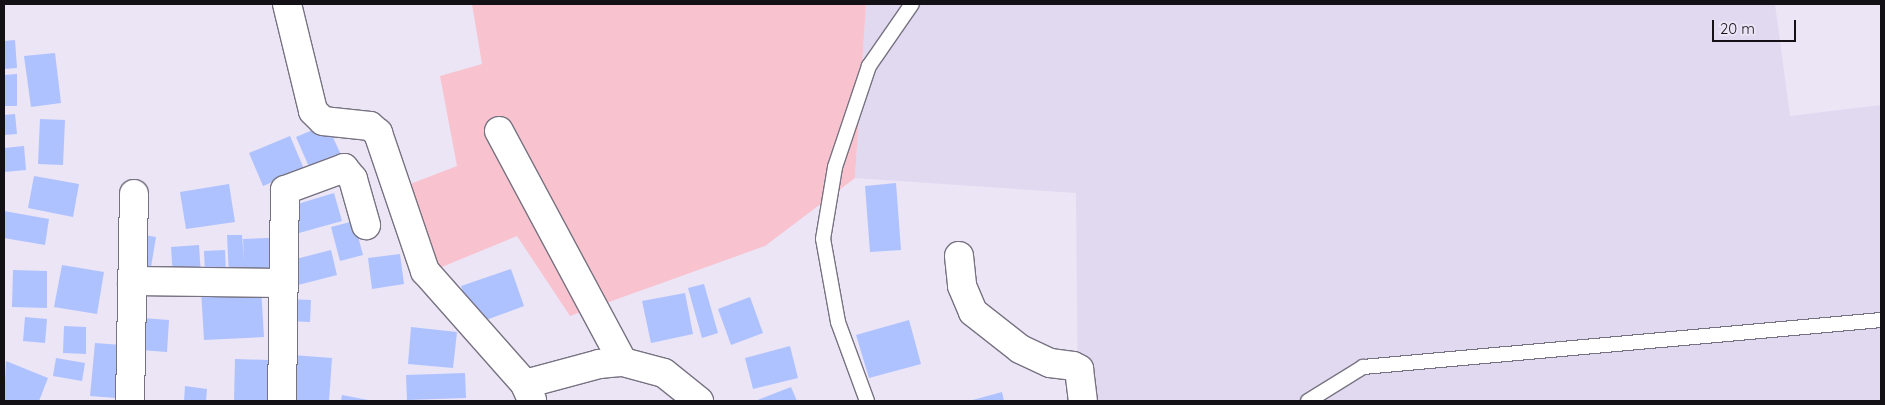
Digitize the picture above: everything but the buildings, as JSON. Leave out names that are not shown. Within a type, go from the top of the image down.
[{"type":"street","points":[[287,4],[313,111],[323,121],[370,126],[378,133],[425,271],[529,393],[598,364],[623,362],[664,373],[699,401]]},
{"type":"street","points":[[499,132],[623,362]]},
{"type":"street","points":[[282,401],[285,190],[344,168],[352,180],[366,225]]},
{"type":"street","points":[[130,401],[134,194]]},
{"type":"street","points":[[959,256],[962,286],[973,312],[1020,348],[1050,363],[1074,366],[1079,369],[1083,401]]},
{"type":"street","points":[[132,281],[284,283]]},
{"type":"lane","points":[[867,401],[838,322],[823,239],[835,168],[870,66],[912,4]]},
{"type":"lane","points":[[1308,401],[1363,367],[1881,320]]},
{"type":"shaded area","points":[[472,4],[866,4],[855,178],[765,246],[570,316],[517,236],[437,269],[400,188],[457,166],[440,76],[482,64]]},
{"type":"shaded area","points":[[866,4],[1775,4],[1790,116],[1881,105],[1881,401],[1078,401],[1076,193],[855,178]]}]
